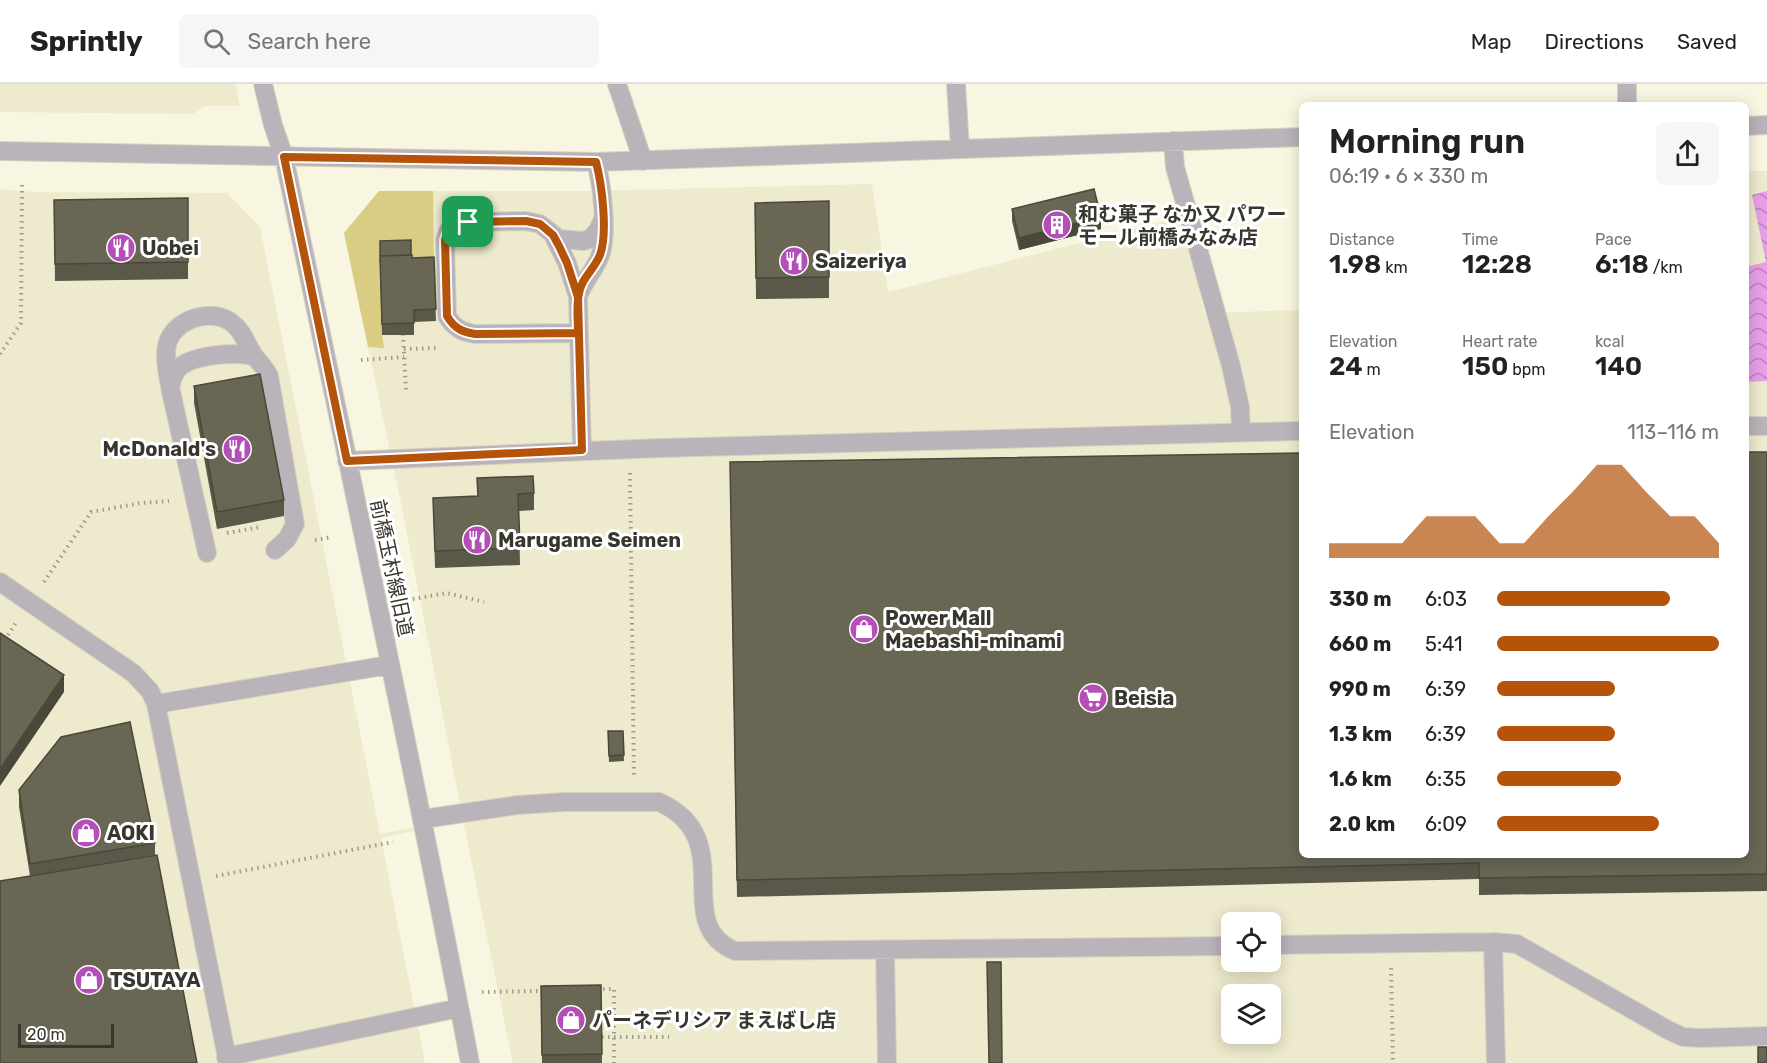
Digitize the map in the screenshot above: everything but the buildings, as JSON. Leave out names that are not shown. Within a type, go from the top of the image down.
[{"type":"street","name":"前橋玉村線旧道","points":[[264,84],[273,125],[284,157],[423,819],[470,1063]]},
{"type":"street","points":[[617,84],[643,161]]},
{"type":"street","points":[[956,84],[960,148]]},
{"type":"street","points":[[1627,84],[1627,102]]},
{"type":"street","points":[[1749,126],[1767,125]]},
{"type":"street","points":[[0,151],[596,162],[1299,137]]},
{"type":"street","points":[[1173,141],[1175,166],[1231,366],[1240,407],[1240,432]]},
{"type":"street","points":[[582,450],[578,297],[582,283],[600,255],[602,246],[602,182],[596,162]]},
{"type":"street","points":[[578,333],[475,334],[463,332],[453,326],[447,316],[445,240],[448,231],[468,222],[526,221],[540,224],[553,235],[569,240],[584,241],[591,238],[598,230],[603,219]]},
{"type":"street","points":[[553,235],[567,263],[578,297]]},
{"type":"street","points":[[207,553],[166,361],[167,344],[178,328],[194,318],[204,316],[216,317],[232,323],[240,330],[269,376],[295,524],[287,539],[275,550]]},
{"type":"street","points":[[170,387],[179,367],[191,361],[243,353],[255,357]]},
{"type":"street","points":[[1749,426],[1767,426]]},
{"type":"street","points":[[347,461],[582,450],[1299,431]]},
{"type":"street","points":[[0,582],[133,673],[150,690],[156,704],[227,1060],[459,1008]]},
{"type":"street","points":[[156,704],[389,665]]},
{"type":"street","points":[[423,819],[518,805],[565,802],[659,802],[672,807],[697,836],[702,857],[705,919],[710,933],[728,948],[744,953],[1221,946]]},
{"type":"street","points":[[1493,942],[1496,1063]]},
{"type":"street","points":[[1281,945],[1493,942],[1517,944],[1668,1030],[1683,1036],[1767,1036]]},
{"type":"street","points":[[885,950],[887,1063]]},
{"type":"path","points":[[0,354],[21,323],[22,183]]},
{"type":"path","points":[[403,334],[406,391]]},
{"type":"path","points":[[362,360],[404,357]]},
{"type":"path","points":[[630,465],[634,779]]},
{"type":"path","points":[[8,635],[91,512],[141,503],[194,498]]},
{"type":"path","points":[[407,600],[447,593],[484,602]]},
{"type":"path","points":[[191,880],[393,842]]},
{"type":"path","points":[[1390,944],[1392,1063]]},
{"type":"path","points":[[590,989],[614,989],[615,1063]]},
{"type":"path","points":[[482,992],[554,990]]},
{"type":"path","points":[[602,1037],[669,1037]]},
{"type":"shaded area","points":[[0,84],[235,84],[240,106],[204,106],[193,114],[0,112]]},
{"type":"shaded area","name":"Power Mall Maebashi-minami","points":[[1749,171],[1767,171],[1767,1063],[513,1063],[463,820],[381,838],[425,1063],[0,1063],[0,189],[33,192],[227,193],[260,227],[380,834],[463,818],[401,503],[344,233],[379,191],[585,191],[872,184],[888,292],[1185,216],[1204,313],[1299,310],[1299,858],[1749,858]]},
{"type":"shaded area","points":[[379,191],[433,191],[434,269],[380,247],[384,348],[368,347],[344,233]]},
{"type":"water","points":[[1767,191],[1767,381],[1749,382],[1749,266],[1766,262],[1752,195]]},
{"type":"place","name":"和む菓子 なか又 パワー モール前橋みなみ店","points":[[1057,225]]},
{"type":"place","name":"Uobei","points":[[121,248]]},
{"type":"place","name":"Saizeriya","points":[[794,261]]},
{"type":"place","name":"McDonald's","points":[[237,449]]},
{"type":"place","name":"Marugame Seimen","points":[[477,540]]},
{"type":"place","name":"Power Mall Maebashi-minami","points":[[864,629]]},
{"type":"place","name":"Beisia","points":[[1093,698]]},
{"type":"place","name":"AOKI","points":[[86,833]]},
{"type":"place","name":"TSUTAYA","points":[[89,980]]},
{"type":"place","name":"パーネデリシア まえばし店","points":[[571,1020]]},
{"type":"route","points":[[468,222],[448,231],[445,240],[447,316],[453,326],[463,332],[490,335],[578,333],[578,297],[582,283],[600,255],[602,246],[602,182],[596,162],[284,157],[347,461],[582,450],[578,297],[559,246],[553,235],[540,224],[526,221],[468,222]]}]
